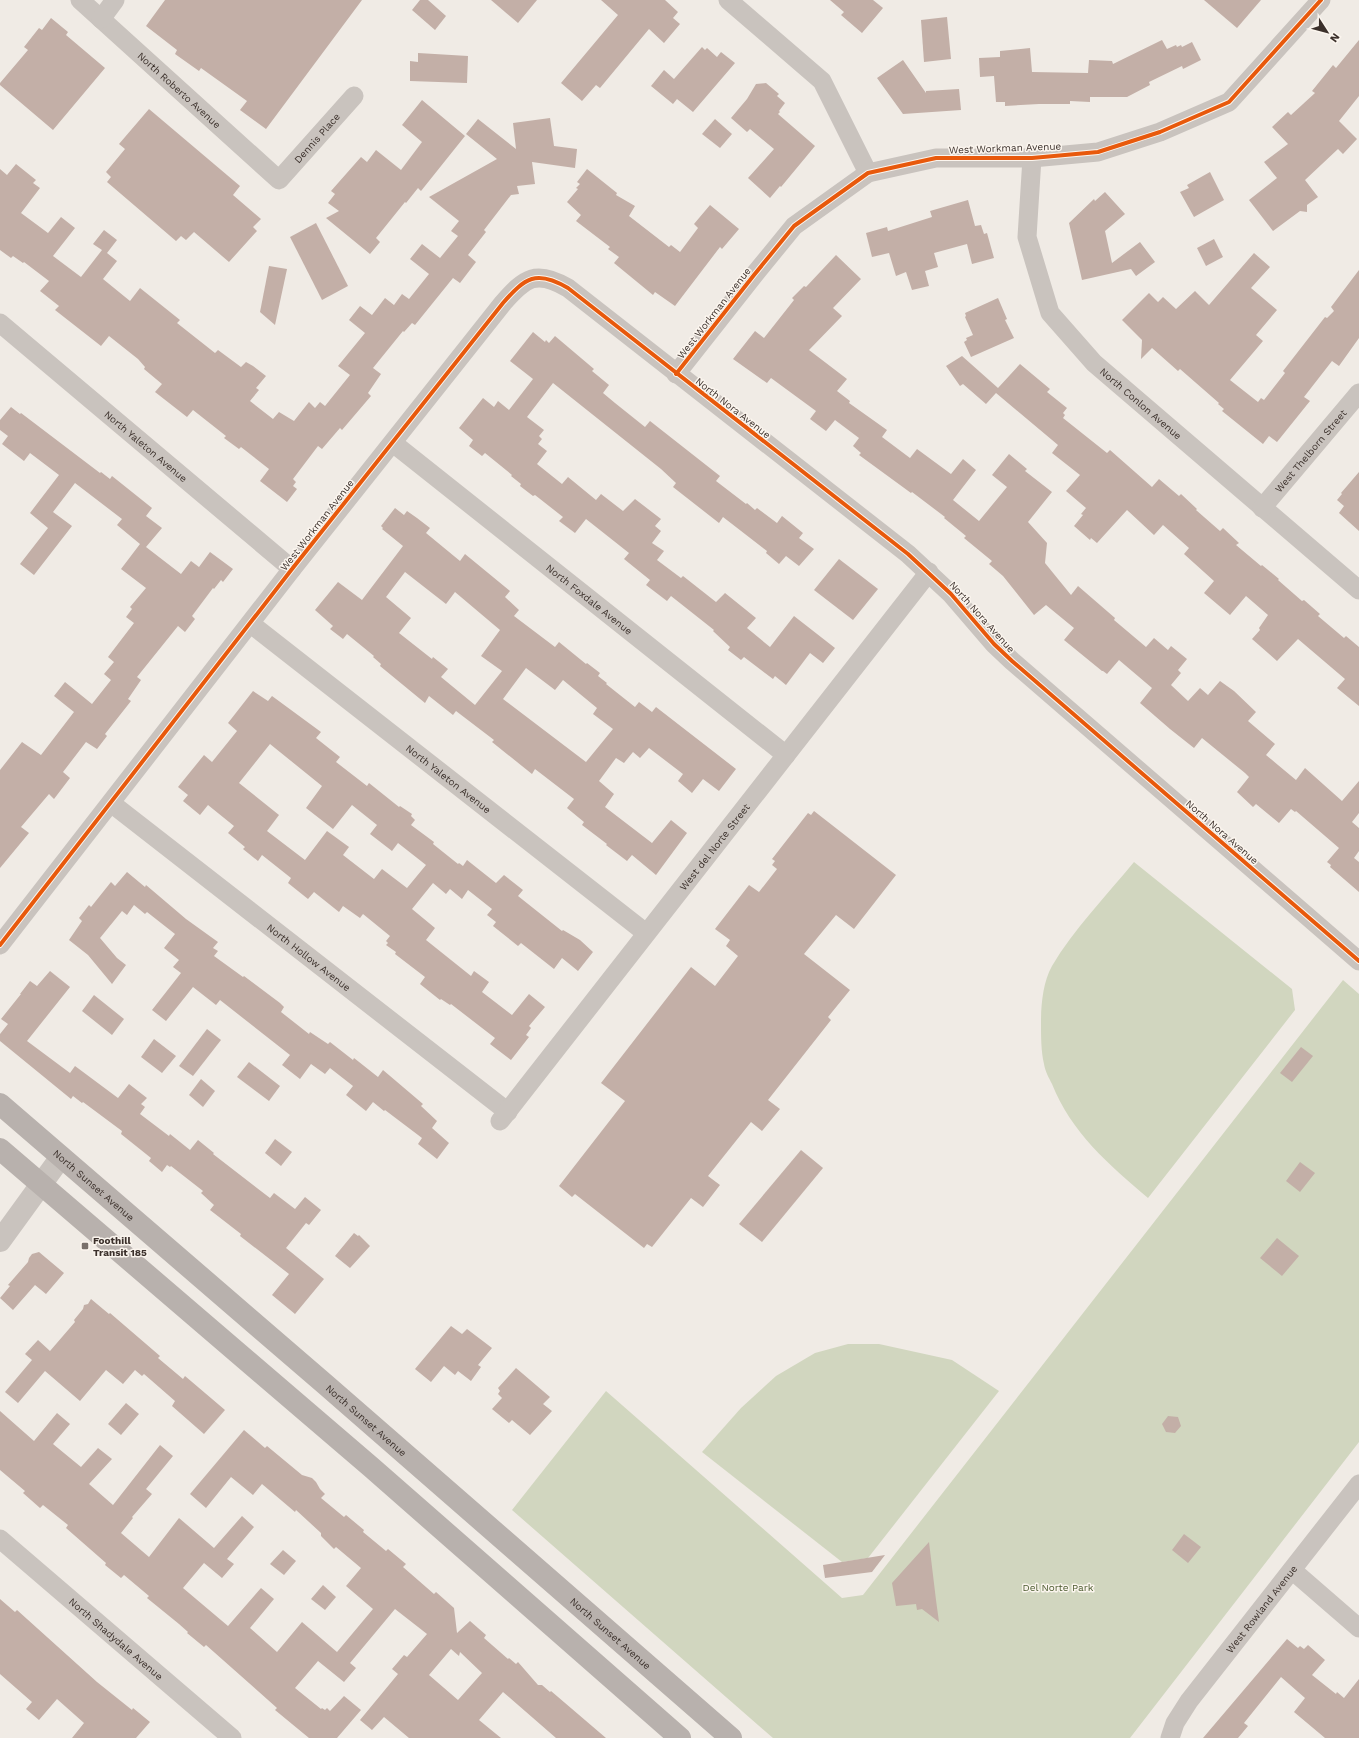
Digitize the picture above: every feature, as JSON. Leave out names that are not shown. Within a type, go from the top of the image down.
[{"type":"main road","name":"North Sunset Avenue","points":[[0,1104],[326,1385],[731,1738]]},
{"type":"main road","points":[[0,1149],[371,1467],[680,1738]]},
{"type":"street","name":"North Roberto Avenue","points":[[80,0],[280,180]]},
{"type":"street","points":[[101,19],[115,0]]},
{"type":"street","points":[[728,0],[822,81],[868,173]]},
{"type":"street","name":"West Workman Avenue","points":[[676,374],[794,226],[868,173],[936,158],[1032,158],[1098,152],[1160,132],[1229,102],[1321,0]]},
{"type":"street","name":"Dennis Place","points":[[280,180],[354,96]]},
{"type":"street","name":"North Conlon Avenue","points":[[1032,158],[1027,237],[1050,313],[1094,363],[1359,590]]},
{"type":"street","name":"West Workman Avenue","points":[[0,945],[251,624],[292,569],[507,298],[519,284],[538,278]]},
{"type":"street","name":"North Nora Avenue","points":[[538,278],[549,278],[568,288],[676,374],[892,540],[929,572],[962,606],[994,644],[1017,666],[1359,961]]},
{"type":"street","name":"North Yaleton Avenue","points":[[0,323],[292,569]]},
{"type":"street","name":"West Thelborn Street","points":[[1262,508],[1359,393]]},
{"type":"street","name":"North Foxdale Avenue","points":[[393,443],[786,755]]},
{"type":"street","name":"West del Norte Street","points":[[504,1116],[929,572]]},
{"type":"street","name":"North Yaleton Avenue","points":[[251,624],[646,933]]},
{"type":"street","name":"North Hollow Avenue","points":[[111,804],[504,1116]]},
{"type":"street","points":[[0,1241],[61,1157]]},
{"type":"street","name":"West Rowland Avenue","points":[[1170,1738],[1175,1723],[1181,1713],[1359,1484]]},
{"type":"street","name":"North Shadydale Avenue","points":[[0,1539],[232,1738]]},
{"type":"street","points":[[1292,1570],[1359,1628]]},
{"type":"green space","points":[[1134,862],[1292,989],[1295,1010],[1148,1198],[1105,1160],[1080,1132],[1060,1101],[1046,1072],[1041,1043],[1042,1001],[1046,979],[1052,966],[1080,926]]},
{"type":"green space","name":"Del Norte Park","points":[[1343,980],[1359,994],[1359,1442],[1130,1738],[773,1738],[512,1510],[606,1391],[842,1598],[863,1595]]},
{"type":"green space","points":[[848,1344],[879,1344],[952,1360],[999,1391],[868,1558],[842,1562],[702,1452],[741,1408],[776,1376],[815,1353]]},
{"type":"building","points":[[165,0],[362,0],[266,129],[240,110],[247,101],[201,68],[199,71],[175,54],[177,50],[146,26]]},
{"type":"building","points":[[420,0],[428,0],[446,16],[435,30],[412,10]]},
{"type":"building","points":[[491,0],[537,0],[518,23]]},
{"type":"building","points":[[601,0],[665,0],[678,12],[673,18],[680,24],[664,43],[649,29],[600,88],[596,85],[582,101],[561,83],[618,15]]},
{"type":"building","points":[[830,0],[873,0],[883,8],[862,33],[841,15],[844,12]]},
{"type":"building","points":[[1204,0],[1261,0],[1237,28]]},
{"type":"building","points":[[947,17],[951,59],[924,62],[921,20]]},
{"type":"building","points":[[51,18],[68,32],[66,35],[105,68],[53,130],[0,85],[0,83],[28,50],[24,47],[39,28],[42,30]]},
{"type":"building","points":[[1162,40],[1167,49],[1176,45],[1177,47],[1181,45],[1182,47],[1192,42],[1201,60],[1183,69],[1182,66],[1149,82],[1150,85],[1127,97],[1090,97],[1090,102],[1070,101],[1070,104],[1005,106],[1005,102],[996,102],[994,76],[980,77],[979,58],[1000,57],[1000,51],[1030,48],[1032,72],[1088,73],[1089,60],[1112,61],[1113,64]]},
{"type":"building","points":[[1359,40],[1359,96],[1339,121],[1357,139],[1343,154],[1338,149],[1305,180],[1318,197],[1307,205],[1307,212],[1300,211],[1273,231],[1249,200],[1277,178],[1264,162],[1288,144],[1272,127],[1288,112],[1291,115],[1315,93],[1312,91],[1333,65],[1336,68]]},
{"type":"building","points":[[702,47],[705,50],[707,48],[717,57],[721,52],[735,63],[693,112],[677,99],[673,104],[651,86],[664,70],[674,79]]},
{"type":"building","points":[[418,53],[468,56],[467,83],[410,81],[410,61],[418,62]]},
{"type":"building","points":[[903,60],[926,93],[926,91],[959,89],[961,110],[903,114],[877,78]]},
{"type":"building","points":[[766,83],[779,94],[777,96],[785,103],[778,114],[815,146],[770,198],[748,178],[774,149],[750,129],[747,132],[731,118],[747,99],[756,84]]},
{"type":"building","points":[[422,100],[465,136],[421,191],[418,188],[376,238],[380,242],[370,254],[326,218],[339,211],[328,203],[335,194],[331,191],[361,157],[367,162],[376,150],[401,170],[422,142],[402,125]]},
{"type":"building","points":[[149,109],[240,186],[233,195],[261,219],[253,227],[257,231],[229,262],[194,232],[186,240],[181,236],[176,241],[107,182],[111,177],[106,172],[125,149],[119,144]]},
{"type":"building","points":[[550,118],[554,146],[577,149],[575,168],[532,162],[535,184],[517,186],[519,194],[511,195],[484,230],[486,232],[468,255],[476,262],[460,283],[453,278],[415,325],[412,323],[404,332],[403,331],[373,368],[381,374],[368,393],[371,396],[342,430],[340,428],[322,449],[318,446],[293,479],[296,482],[293,486],[297,489],[287,502],[260,481],[269,469],[241,447],[239,449],[224,438],[226,436],[193,410],[187,417],[155,392],[162,384],[144,369],[145,367],[138,359],[109,336],[101,346],[55,310],[59,306],[40,291],[49,281],[24,262],[23,263],[13,256],[11,258],[0,250],[0,169],[7,175],[16,164],[36,180],[33,183],[40,188],[21,213],[48,233],[61,217],[75,228],[53,256],[81,277],[102,250],[93,244],[104,230],[117,240],[107,253],[117,261],[103,279],[130,301],[140,288],[180,320],[177,323],[215,353],[218,350],[241,367],[246,362],[253,366],[266,376],[256,388],[259,390],[250,401],[273,419],[279,412],[294,421],[309,402],[315,408],[320,402],[325,406],[350,375],[338,366],[365,333],[349,320],[360,306],[372,315],[385,298],[394,305],[402,294],[409,299],[429,274],[410,259],[422,244],[440,258],[458,236],[451,231],[459,221],[429,197],[497,159],[466,134],[478,119],[516,149],[513,123]]},
{"type":"building","points":[[715,119],[732,134],[720,148],[702,134]]},
{"type":"building","points":[[587,169],[617,193],[616,195],[635,206],[629,216],[669,247],[671,245],[680,252],[698,228],[694,224],[710,205],[739,229],[722,249],[720,247],[675,306],[655,292],[653,295],[614,263],[619,257],[608,249],[610,247],[576,221],[581,215],[567,202],[578,189],[576,188],[580,184],[577,182]]},
{"type":"building","points":[[1210,172],[1224,200],[1194,217],[1180,192],[1189,188],[1187,185]]},
{"type":"building","points":[[1105,192],[1125,214],[1105,231],[1112,263],[1140,242],[1155,262],[1136,276],[1131,269],[1082,280],[1069,223],[1094,199],[1095,201]]},
{"type":"building","points":[[968,200],[975,226],[981,225],[984,234],[987,233],[994,258],[972,264],[967,244],[934,253],[938,267],[925,271],[929,286],[912,290],[906,272],[896,276],[889,253],[872,257],[866,233],[887,227],[888,231],[932,217],[930,211]]},
{"type":"building","points":[[316,223],[348,286],[322,300],[290,237]]},
{"type":"building","points":[[1214,239],[1223,257],[1206,266],[1197,248]]},
{"type":"building","points":[[1254,253],[1270,267],[1251,288],[1277,310],[1256,335],[1263,341],[1230,380],[1258,402],[1261,398],[1264,400],[1285,373],[1283,371],[1325,317],[1327,318],[1334,311],[1331,307],[1359,270],[1359,338],[1339,366],[1332,361],[1304,397],[1310,401],[1277,442],[1269,436],[1263,444],[1222,411],[1224,409],[1218,404],[1219,403],[1180,369],[1178,371],[1152,348],[1141,359],[1142,340],[1122,320],[1149,293],[1158,302],[1163,297],[1176,309],[1195,291],[1209,305]]},
{"type":"building","points":[[836,255],[861,279],[833,308],[842,316],[809,350],[847,379],[837,391],[850,401],[849,403],[887,430],[882,437],[910,458],[917,449],[951,474],[963,459],[976,470],[953,500],[979,521],[1007,487],[992,475],[1009,454],[1027,469],[1025,471],[1052,492],[1028,522],[1047,543],[1045,563],[1071,595],[1078,586],[1115,618],[1114,620],[1146,647],[1154,638],[1168,650],[1171,646],[1187,659],[1178,670],[1181,673],[1171,685],[1188,701],[1200,688],[1208,695],[1220,681],[1234,691],[1256,712],[1248,721],[1275,744],[1266,755],[1296,780],[1305,768],[1342,801],[1359,781],[1359,813],[1352,822],[1359,828],[1359,851],[1354,858],[1359,862],[1359,892],[1330,867],[1331,865],[1327,862],[1339,848],[1296,811],[1295,812],[1291,809],[1279,823],[1256,804],[1253,807],[1237,792],[1249,777],[1245,773],[1202,738],[1194,748],[1140,703],[1152,688],[1119,660],[1107,674],[1064,640],[1074,628],[1046,605],[1034,615],[1003,576],[989,564],[992,561],[964,538],[966,536],[944,518],[945,517],[912,492],[911,493],[859,455],[861,453],[853,446],[859,438],[835,420],[826,431],[810,419],[816,411],[771,378],[767,383],[733,359],[755,331],[764,338],[794,300],[792,298],[804,286],[806,287]]},
{"type":"building","points":[[269,266],[287,269],[275,325],[260,312]]},
{"type":"building","points":[[998,298],[1007,319],[1005,320],[1014,338],[971,357],[964,342],[967,340],[966,338],[973,335],[965,317],[965,313]]},
{"type":"building","points":[[533,332],[545,342],[546,340],[549,343],[555,336],[594,369],[592,371],[609,385],[603,393],[615,403],[645,427],[650,421],[720,476],[716,481],[746,504],[747,503],[755,510],[757,508],[777,523],[782,516],[803,533],[799,538],[814,549],[799,566],[786,556],[779,564],[766,553],[767,551],[723,517],[719,523],[673,487],[676,483],[661,469],[553,383],[527,417],[544,430],[539,436],[542,439],[538,444],[547,451],[537,464],[562,484],[568,477],[596,500],[601,494],[623,511],[635,499],[661,519],[655,526],[661,531],[652,543],[664,551],[657,560],[681,578],[683,576],[716,602],[725,593],[756,618],[747,628],[770,647],[794,616],[835,648],[823,663],[810,653],[786,685],[775,676],[773,679],[744,657],[741,660],[728,650],[730,647],[713,631],[714,630],[671,596],[667,601],[646,585],[650,580],[624,559],[629,553],[586,519],[575,533],[559,521],[563,517],[535,495],[533,496],[520,486],[521,484],[511,476],[512,475],[485,453],[482,456],[469,446],[473,440],[459,428],[483,398],[494,407],[498,401],[509,410],[533,379],[510,361]]},
{"type":"building","points":[[962,356],[998,388],[1020,364],[1050,389],[1047,392],[1067,408],[1063,413],[1065,415],[1063,418],[1107,453],[1110,450],[1152,487],[1159,479],[1179,496],[1181,494],[1197,509],[1196,510],[1220,531],[1223,528],[1239,543],[1236,545],[1279,579],[1278,580],[1302,601],[1304,600],[1320,614],[1318,616],[1344,638],[1346,636],[1359,647],[1359,706],[1337,688],[1345,679],[1298,639],[1277,661],[1252,639],[1260,630],[1259,628],[1268,615],[1246,596],[1230,615],[1204,593],[1214,581],[1184,554],[1189,548],[1163,525],[1154,535],[1127,510],[1097,543],[1091,538],[1090,540],[1074,526],[1083,515],[1081,514],[1086,508],[1066,491],[1080,475],[1052,453],[1058,445],[996,393],[986,404],[963,384],[960,386],[946,366]]},
{"type":"building","points":[[11,407],[100,473],[101,472],[110,479],[112,476],[152,508],[146,516],[162,528],[146,547],[181,574],[191,561],[199,567],[210,552],[233,569],[223,582],[221,580],[214,589],[213,588],[192,616],[195,619],[185,632],[178,626],[137,677],[141,680],[128,699],[131,701],[105,734],[107,736],[97,749],[86,742],[63,772],[70,778],[54,799],[49,794],[21,827],[29,833],[0,868],[0,770],[22,742],[41,755],[74,712],[54,696],[65,682],[92,704],[111,680],[104,674],[114,662],[108,657],[134,623],[126,617],[132,609],[130,607],[146,588],[121,569],[140,544],[117,525],[122,519],[75,483],[53,512],[72,526],[34,575],[20,564],[48,528],[30,513],[59,475],[30,453],[24,461],[2,444],[8,436],[0,430],[0,420]]},
{"type":"building","points":[[1359,472],[1359,531],[1339,513],[1344,506],[1337,500]]},
{"type":"building","points":[[395,508],[404,515],[407,511],[430,528],[426,533],[460,561],[465,554],[510,591],[505,597],[519,610],[514,616],[555,647],[559,642],[586,664],[587,663],[600,673],[598,676],[607,683],[606,684],[635,707],[639,702],[652,712],[656,707],[736,769],[719,791],[703,779],[692,793],[678,781],[683,774],[649,748],[640,758],[633,752],[624,763],[616,758],[599,781],[614,794],[605,807],[652,843],[671,820],[687,833],[656,875],[632,855],[627,861],[582,825],[584,822],[567,808],[574,799],[535,769],[532,774],[492,742],[494,740],[456,711],[453,715],[429,696],[425,703],[380,666],[381,664],[373,657],[374,656],[347,634],[343,639],[330,629],[333,626],[315,610],[338,582],[362,600],[403,546],[382,529],[383,528],[381,526]],"holes":[[[405,572],[446,604],[455,592],[500,630],[481,656],[502,671],[475,705],[441,677],[448,669],[433,657],[432,659],[399,633],[411,618],[386,597]],[[526,668],[555,690],[563,680],[597,708],[593,714],[613,729],[586,762],[503,699]]]},
{"type":"building","points":[[839,559],[878,589],[853,620],[814,590]]},
{"type":"building","points":[[253,691],[268,701],[272,696],[321,732],[316,738],[340,757],[336,762],[367,786],[369,783],[399,807],[400,806],[412,814],[411,816],[415,820],[411,825],[434,842],[433,844],[458,864],[459,863],[463,866],[467,860],[496,883],[504,875],[523,890],[518,896],[562,931],[563,930],[580,940],[593,952],[578,971],[562,958],[554,969],[521,943],[518,946],[493,926],[496,922],[487,915],[492,909],[468,890],[462,899],[450,889],[446,894],[433,883],[412,909],[435,928],[426,940],[471,976],[474,971],[489,982],[482,992],[512,1015],[529,994],[545,1007],[529,1026],[531,1028],[526,1035],[529,1037],[511,1060],[490,1044],[495,1038],[451,1004],[450,1005],[441,999],[440,1000],[420,984],[425,977],[395,954],[396,952],[386,945],[388,943],[386,941],[390,936],[363,914],[360,918],[343,906],[339,912],[314,892],[308,899],[288,883],[291,878],[262,855],[258,861],[243,849],[245,847],[228,833],[234,826],[208,805],[200,815],[183,801],[188,795],[178,787],[204,755],[212,762],[237,731],[228,723]],"holes":[[[270,744],[322,786],[306,808],[333,829],[352,805],[377,825],[370,834],[392,851],[398,843],[426,865],[407,888],[382,869],[374,879],[343,855],[349,847],[327,831],[305,860],[267,831],[279,815],[239,783]]]},
{"type":"building","points":[[814,811],[896,875],[854,929],[836,915],[804,954],[850,990],[828,1017],[831,1020],[768,1100],[780,1109],[762,1131],[751,1122],[708,1176],[720,1185],[703,1207],[691,1198],[652,1247],[647,1244],[644,1248],[575,1194],[572,1197],[559,1186],[625,1101],[601,1083],[691,967],[715,986],[738,956],[726,946],[730,940],[715,929],[749,885],[759,892],[777,869],[772,865],[775,861],[772,859],[808,813],[811,815]]},
{"type":"building","points":[[127,872],[145,887],[146,885],[186,919],[218,942],[213,948],[218,951],[214,956],[280,1003],[284,1007],[281,1012],[309,1034],[310,1032],[328,1044],[330,1042],[353,1060],[354,1058],[378,1077],[383,1070],[423,1104],[421,1106],[437,1121],[432,1128],[449,1143],[437,1159],[418,1144],[422,1138],[385,1110],[384,1111],[373,1102],[366,1111],[346,1095],[353,1086],[330,1068],[325,1074],[311,1064],[300,1079],[282,1065],[290,1055],[220,1000],[216,1005],[193,987],[166,1021],[152,1010],[181,973],[173,967],[179,960],[164,948],[175,934],[147,912],[145,914],[134,905],[127,915],[122,911],[100,938],[117,958],[126,965],[112,984],[88,955],[69,940],[82,921],[79,918],[89,905],[91,907],[111,882],[115,886]]},
{"type":"building","points":[[50,971],[70,987],[27,1041],[70,1073],[75,1066],[118,1098],[129,1084],[147,1098],[141,1104],[145,1107],[140,1114],[169,1136],[170,1134],[190,1150],[198,1140],[214,1153],[213,1154],[270,1198],[274,1193],[295,1209],[305,1197],[321,1210],[309,1225],[306,1223],[286,1248],[324,1279],[295,1314],[272,1295],[289,1274],[240,1236],[241,1234],[210,1210],[214,1205],[201,1193],[203,1191],[171,1166],[170,1167],[167,1165],[162,1172],[149,1161],[151,1158],[121,1134],[122,1131],[83,1102],[82,1103],[73,1096],[71,1099],[0,1041],[0,1034],[8,1024],[1,1019],[30,981],[37,986]]},
{"type":"building","points":[[94,995],[124,1019],[112,1035],[82,1011]]},
{"type":"building","points":[[207,1029],[221,1040],[193,1076],[179,1066]]},
{"type":"building","points":[[154,1039],[176,1056],[162,1073],[141,1057]]},
{"type":"building","points":[[1301,1047],[1313,1056],[1292,1082],[1280,1073]]},
{"type":"building","points":[[249,1062],[280,1086],[269,1101],[237,1077]]},
{"type":"building","points":[[201,1079],[215,1091],[203,1107],[189,1095]]},
{"type":"building","points":[[275,1139],[292,1152],[281,1166],[265,1153]]},
{"type":"building","points":[[801,1150],[823,1168],[762,1242],[739,1224]]},
{"type":"building","points":[[1300,1162],[1315,1173],[1300,1192],[1286,1181]]},
{"type":"building","points":[[354,1233],[358,1236],[359,1235],[370,1246],[350,1268],[335,1256]]},
{"type":"building","points":[[1277,1238],[1299,1256],[1282,1276],[1260,1258]]},
{"type":"building","points":[[39,1252],[64,1273],[46,1294],[35,1285],[13,1310],[0,1298],[10,1286],[8,1285],[28,1262],[32,1254]]},
{"type":"building","points":[[91,1299],[109,1314],[110,1313],[160,1356],[158,1358],[183,1379],[185,1376],[225,1410],[204,1434],[172,1406],[175,1401],[144,1374],[142,1376],[135,1370],[123,1384],[106,1370],[80,1401],[45,1371],[18,1403],[5,1392],[32,1360],[25,1354],[38,1340],[50,1351],[75,1322],[74,1320],[83,1309],[84,1305],[88,1304]]},
{"type":"building","points":[[451,1326],[462,1334],[467,1329],[492,1348],[478,1365],[481,1367],[471,1381],[458,1371],[455,1375],[444,1366],[431,1382],[415,1369]]},
{"type":"building","points":[[516,1368],[550,1397],[543,1404],[552,1411],[530,1435],[512,1420],[509,1423],[492,1409],[502,1398],[498,1394],[500,1391],[498,1388]]},
{"type":"building","points":[[126,1403],[139,1414],[121,1435],[108,1424]]},
{"type":"building","points":[[0,1411],[34,1441],[57,1413],[70,1424],[53,1444],[81,1467],[98,1448],[112,1459],[89,1484],[113,1505],[160,1445],[173,1456],[146,1489],[152,1494],[132,1517],[133,1518],[121,1533],[149,1557],[179,1518],[214,1548],[242,1516],[254,1527],[227,1559],[234,1564],[222,1578],[204,1563],[183,1588],[228,1626],[261,1588],[274,1599],[250,1628],[277,1652],[302,1622],[337,1652],[373,1609],[346,1586],[361,1568],[336,1547],[334,1549],[321,1536],[321,1533],[296,1510],[295,1512],[262,1484],[253,1495],[231,1477],[206,1508],[190,1494],[244,1430],[265,1448],[267,1446],[302,1475],[312,1478],[325,1494],[321,1498],[344,1517],[346,1515],[364,1530],[363,1532],[386,1551],[388,1549],[406,1564],[403,1567],[434,1594],[436,1592],[454,1608],[457,1633],[470,1621],[486,1635],[484,1638],[508,1659],[509,1658],[516,1664],[518,1662],[538,1685],[542,1685],[550,1692],[551,1691],[606,1738],[556,1738],[503,1692],[479,1720],[501,1738],[409,1738],[384,1717],[372,1730],[360,1720],[398,1674],[392,1669],[404,1655],[407,1657],[427,1634],[395,1609],[350,1663],[356,1668],[344,1682],[318,1661],[295,1688],[321,1709],[322,1708],[325,1710],[327,1708],[330,1711],[344,1696],[361,1710],[337,1738],[309,1738],[275,1710],[277,1708],[206,1645],[204,1647],[147,1598],[149,1596],[124,1575],[121,1578],[105,1565],[106,1563],[66,1528],[68,1525],[43,1505],[40,1508],[23,1493],[25,1491],[0,1470]],"holes":[[[451,1649],[459,1656],[460,1652],[482,1673],[458,1700],[429,1675]]]},
{"type":"building","points":[[1168,1416],[1178,1417],[1181,1426],[1175,1433],[1166,1432],[1162,1424]]},
{"type":"building","points":[[1184,1534],[1201,1547],[1188,1563],[1172,1550]]},
{"type":"building","points":[[929,1542],[939,1622],[922,1609],[917,1610],[916,1604],[896,1606],[892,1583]]},
{"type":"building","points":[[283,1550],[296,1561],[284,1575],[270,1564]]},
{"type":"building","points":[[885,1555],[872,1572],[825,1578],[823,1565]]},
{"type":"building","points":[[323,1585],[336,1597],[325,1610],[311,1599]]},
{"type":"building","points":[[0,1599],[15,1612],[17,1610],[97,1682],[132,1710],[133,1708],[150,1722],[136,1738],[72,1738],[84,1723],[57,1699],[39,1720],[26,1709],[32,1702],[0,1674]]},
{"type":"building","points":[[1287,1639],[1298,1648],[1300,1646],[1304,1649],[1308,1645],[1325,1660],[1312,1675],[1336,1694],[1337,1692],[1344,1698],[1359,1679],[1359,1738],[1325,1738],[1294,1712],[1305,1698],[1281,1677],[1244,1723],[1248,1726],[1238,1738],[1203,1738]]},
{"type":"cycle path","points":[[676,374],[794,226],[868,173],[936,158],[1032,158],[1098,152],[1160,132],[1229,102],[1321,0]]},
{"type":"cycle path","points":[[0,945],[292,569],[503,303],[518,287],[525,282],[539,278],[557,282],[568,288],[908,554],[951,594],[994,644],[1012,661],[1359,961]]},
{"type":"place","name":"Foothill Transit 185","points":[[85,1246]]}]
